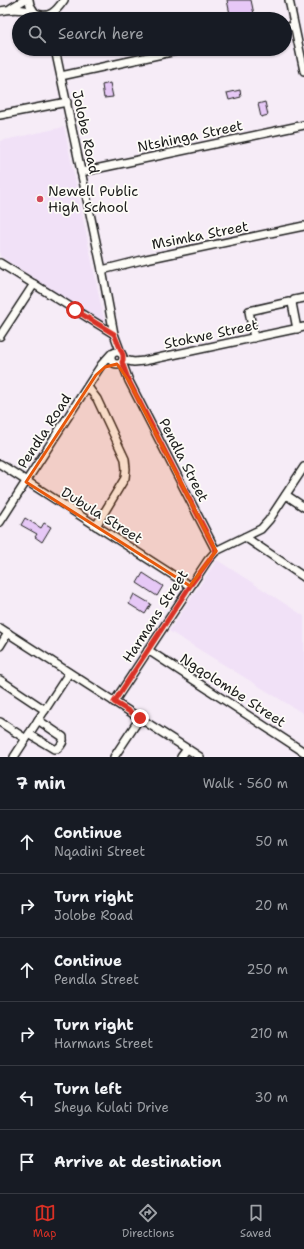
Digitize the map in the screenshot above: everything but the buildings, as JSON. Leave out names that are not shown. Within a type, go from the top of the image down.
[{"type":"street","points":[[10,9],[24,0]]},
{"type":"street","points":[[29,0],[30,5],[35,12]]},
{"type":"street","points":[[57,12],[64,0]]},
{"type":"street","points":[[289,0],[291,12]]},
{"type":"street","points":[[0,11],[23,9],[29,12]]},
{"type":"street","points":[[53,12],[58,9]]},
{"type":"street","points":[[292,16],[304,71]]},
{"type":"street","name":"Jolobe Road","points":[[57,56],[102,270],[119,360]]},
{"type":"street","points":[[61,76],[153,56]]},
{"type":"street","points":[[0,115],[67,102]]},
{"type":"street","name":"Ntshinga Street","points":[[81,172],[304,125]]},
{"type":"street","name":"Msimka Street","points":[[102,270],[146,259],[304,226]]},
{"type":"street","points":[[0,263],[114,336]]},
{"type":"street","points":[[0,336],[34,284]]},
{"type":"street","points":[[254,338],[249,316],[250,310],[289,302],[292,303],[294,300],[304,298]]},
{"type":"street","points":[[292,303],[300,328]]},
{"type":"street","name":"Stokwe Street","points":[[119,360],[134,362],[144,361],[300,328]]},
{"type":"street","name":"Jolobe Road","points":[[112,354],[114,336]]},
{"type":"street","points":[[112,354],[110,358],[119,360]]},
{"type":"street","name":"Pendla Road","points":[[0,522],[106,358],[112,354]]},
{"type":"street","name":"Pendla Road","points":[[96,375],[105,367],[119,360]]},
{"type":"street","name":"Pendla Street","points":[[119,360],[216,551]]},
{"type":"street","points":[[88,387],[97,399],[125,459],[126,469],[125,478],[122,484],[96,526]]},
{"type":"street","name":"Dubula Street","points":[[0,464],[190,586]]},
{"type":"street","name":"Harmans Street","points":[[114,702],[190,586],[216,551],[261,529],[304,467]]},
{"type":"street","points":[[286,495],[304,507]]},
{"type":"street","points":[[245,538],[304,577]]},
{"type":"street","points":[[0,628],[200,757]]},
{"type":"street","points":[[0,646],[8,634]]},
{"type":"street","name":"Ngqolombe Street","points":[[148,650],[304,752]]},
{"type":"street","points":[[14,757],[69,673]]},
{"type":"street","points":[[0,680],[45,710]]},
{"type":"street","points":[[114,757],[140,718]]},
{"type":"street","points":[[0,722],[54,749],[57,749],[63,742],[63,737],[38,720]]},
{"type":"street","points":[[181,757],[187,749]]},
{"type":"highlighted area","points":[[117,364],[129,381],[216,551],[190,586],[26,482],[96,375],[105,367]]},
{"type":"shaded area","name":"Newell Public High School","points":[[64,127],[105,325],[0,256],[0,141]]},
{"type":"shaded area","points":[[217,560],[304,616],[304,714],[169,631]]},
{"type":"place","name":"Newell Public High School","points":[[40,199]]},
{"type":"route","points":[[75,310],[114,334],[123,355],[122,362],[129,381],[216,551],[190,586],[114,702],[140,718]]}]
